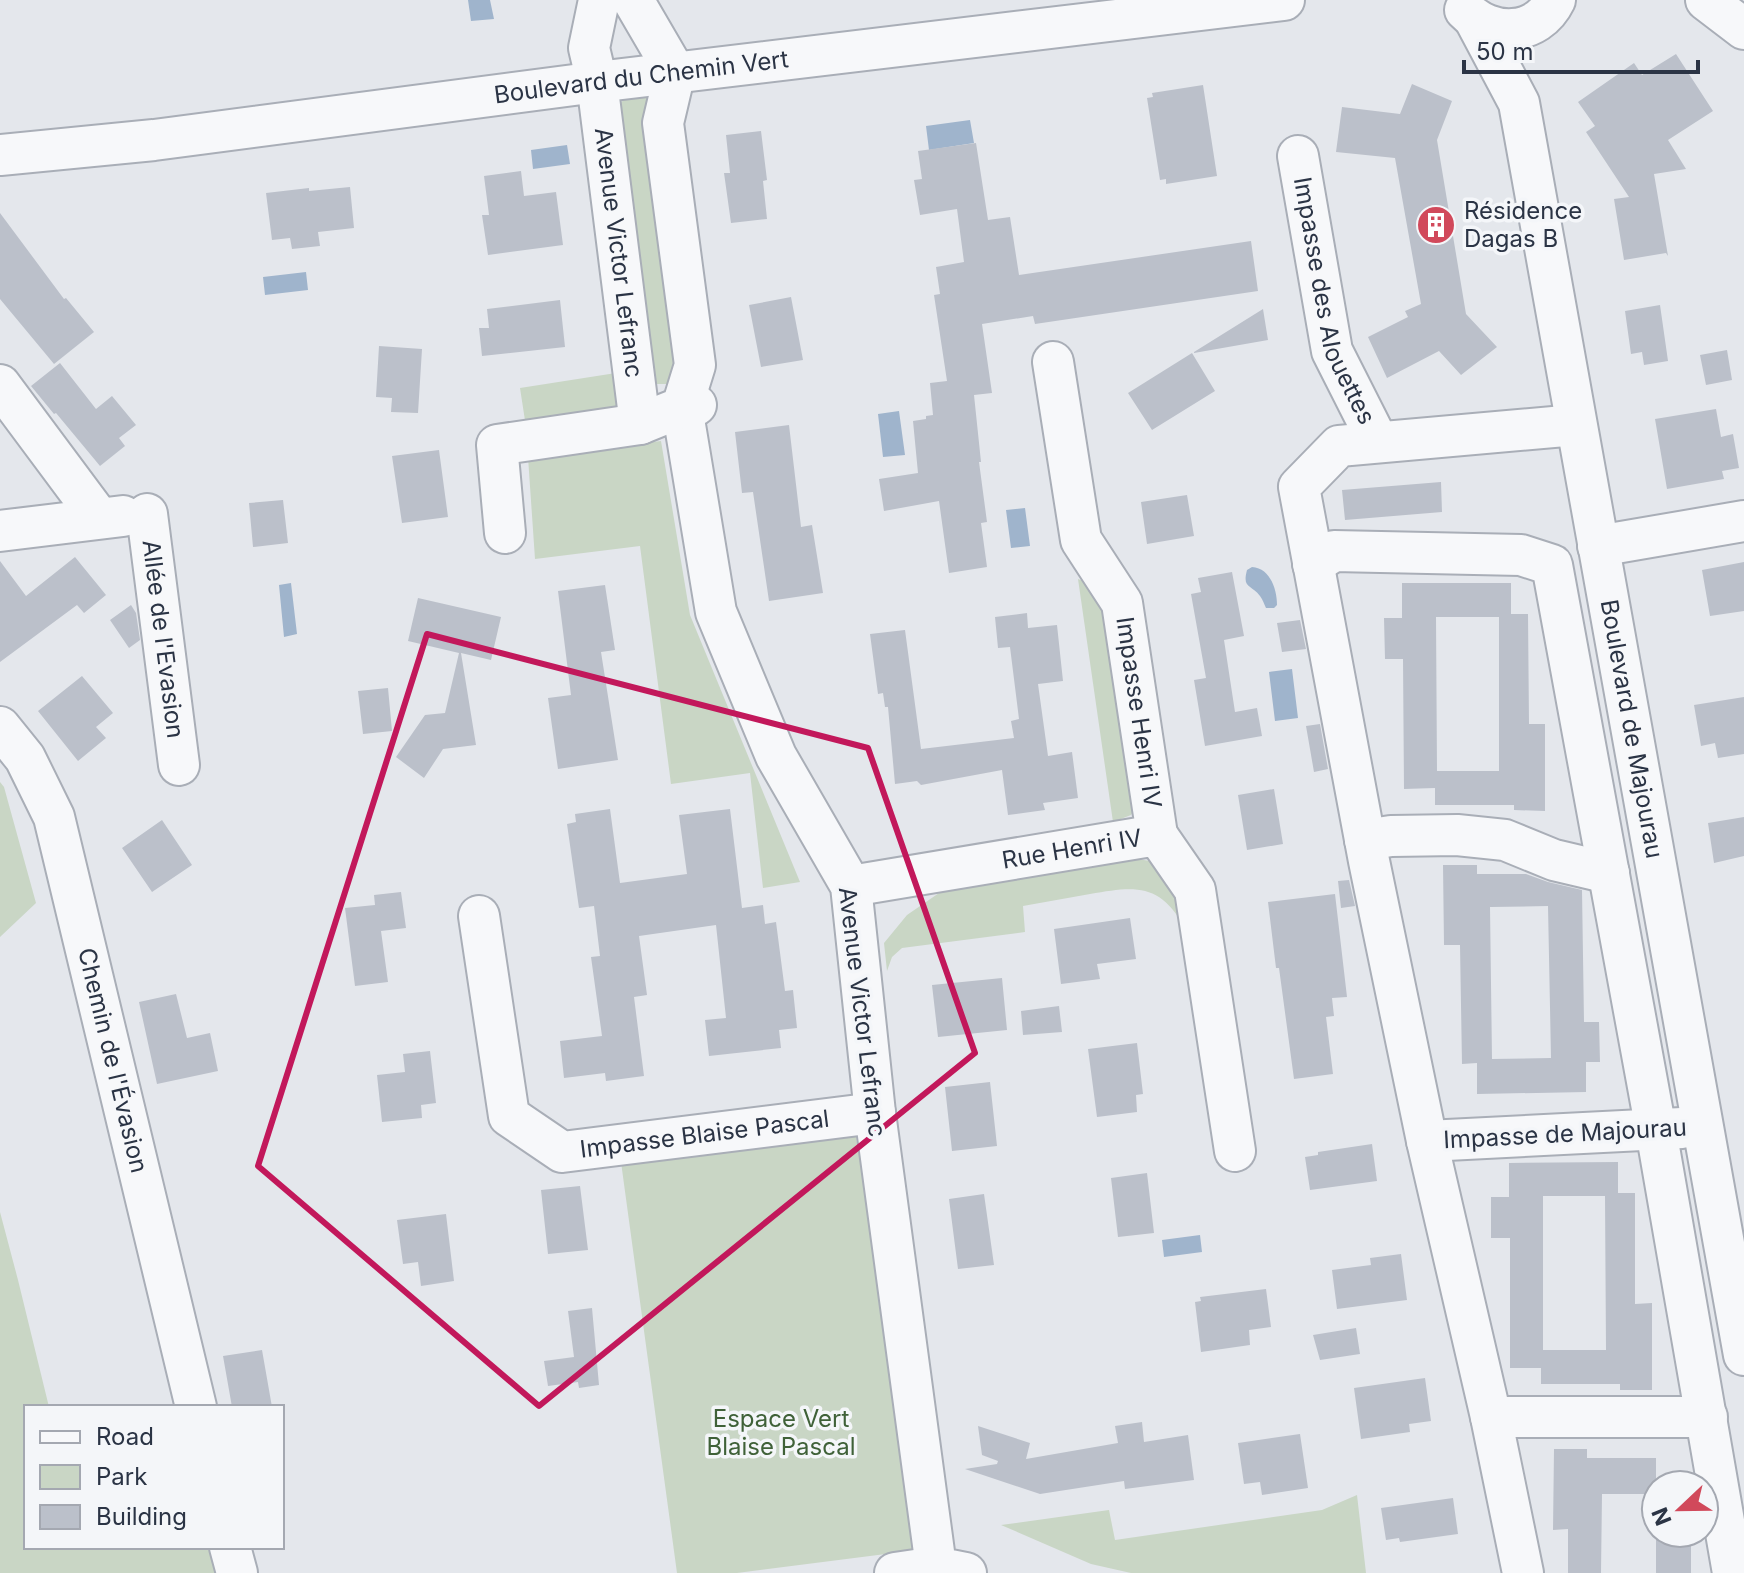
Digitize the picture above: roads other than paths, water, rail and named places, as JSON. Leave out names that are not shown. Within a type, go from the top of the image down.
[{"type":"street","name":"Avenue Victor Lefranc","points":[[599,0],[589,48],[597,82],[640,424]]},
{"type":"street","points":[[633,0],[675,72]]},
{"type":"street","name":"Boulevard du Chemin Vert","points":[[0,155],[154,140],[675,72],[1284,0]]},
{"type":"street","points":[[1706,0],[1744,29]]},
{"type":"street","points":[[1740,0],[1744,29]]},
{"type":"street","points":[[1461,5],[1487,27],[1502,30],[1531,24],[1549,8]]},
{"type":"street","name":"Boulevard de Majourau","points":[[1461,5],[1519,103],[1744,1355]]},
{"type":"street","name":"Boulevard de Majourau","points":[[1519,103],[1549,8]]},
{"type":"street","name":"Avenue Victor Lefranc","points":[[675,72],[663,123],[695,365],[689,406],[716,612],[776,756],[851,886],[875,1113],[951,1570]]},
{"type":"street","name":"Impasse des Alouettes","points":[[1298,156],[1332,351],[1378,442]]},
{"type":"street","name":"Impasse Henri IV","points":[[1053,362],[1081,540],[1122,603],[1157,835]]},
{"type":"street","points":[[0,385],[99,518],[0,531]]},
{"type":"street","points":[[505,533],[497,445],[640,424],[689,406]]},
{"type":"street","name":"Impasse des Alouettes","points":[[1313,564],[1299,487],[1339,446],[1576,425]]},
{"type":"street","name":"Allée de l'Evasion","points":[[99,518],[156,512],[179,765]]},
{"type":"street","points":[[1598,546],[1744,521]]},
{"type":"street","points":[[1523,1573],[1491,1417],[1427,1141],[1365,840],[1313,564],[1334,551],[1521,555],[1552,565],[1656,1130],[1733,1573]]},
{"type":"street","name":"Chemin de l'Évasion","points":[[0,727],[25,758],[54,817],[196,1405]]},
{"type":"street","name":"Rue Henri IV","points":[[851,886],[1157,835],[1195,890],[1235,1151]]},
{"type":"street","points":[[1365,840],[1391,836],[1457,835],[1505,840],[1554,860],[1609,873]]},
{"type":"street","name":"Impasse Blaise Pascal","points":[[479,916],[509,1116],[562,1152],[875,1113]]},
{"type":"street","name":"Impasse de Majourau","points":[[1427,1141],[1703,1127]]},
{"type":"street","points":[[1491,1417],[1707,1417]]},
{"type":"street","points":[[231,1549],[237,1573]]},
{"type":"street","points":[[895,1573],[951,1570]]},
{"type":"water","points":[[468,0],[490,0],[494,19],[471,21]]},
{"type":"water","points":[[970,120],[974,143],[929,150],[926,126]]},
{"type":"water","points":[[567,145],[570,164],[533,169],[531,150]]},
{"type":"water","points":[[306,272],[308,290],[265,295],[263,277]]},
{"type":"water","points":[[899,411],[905,455],[883,457],[878,414]]},
{"type":"water","points":[[1025,508],[1030,546],[1011,548],[1006,510]]},
{"type":"water","points":[[1252,567],[1264,571],[1271,580],[1277,599],[1274,608],[1266,608],[1260,596],[1247,583],[1247,570]]},
{"type":"water","points":[[291,583],[297,634],[284,637],[279,585]]},
{"type":"water","points":[[1292,669],[1298,718],[1275,721],[1269,672]]},
{"type":"water","points":[[1200,1235],[1202,1252],[1164,1257],[1162,1240]]},
{"type":"place","name":"Résidence Dagas B","points":[[1436,225]]},
{"type":"park label","name":"Espace Vert Blaise Pascal","points":[[781,1433]]}]
